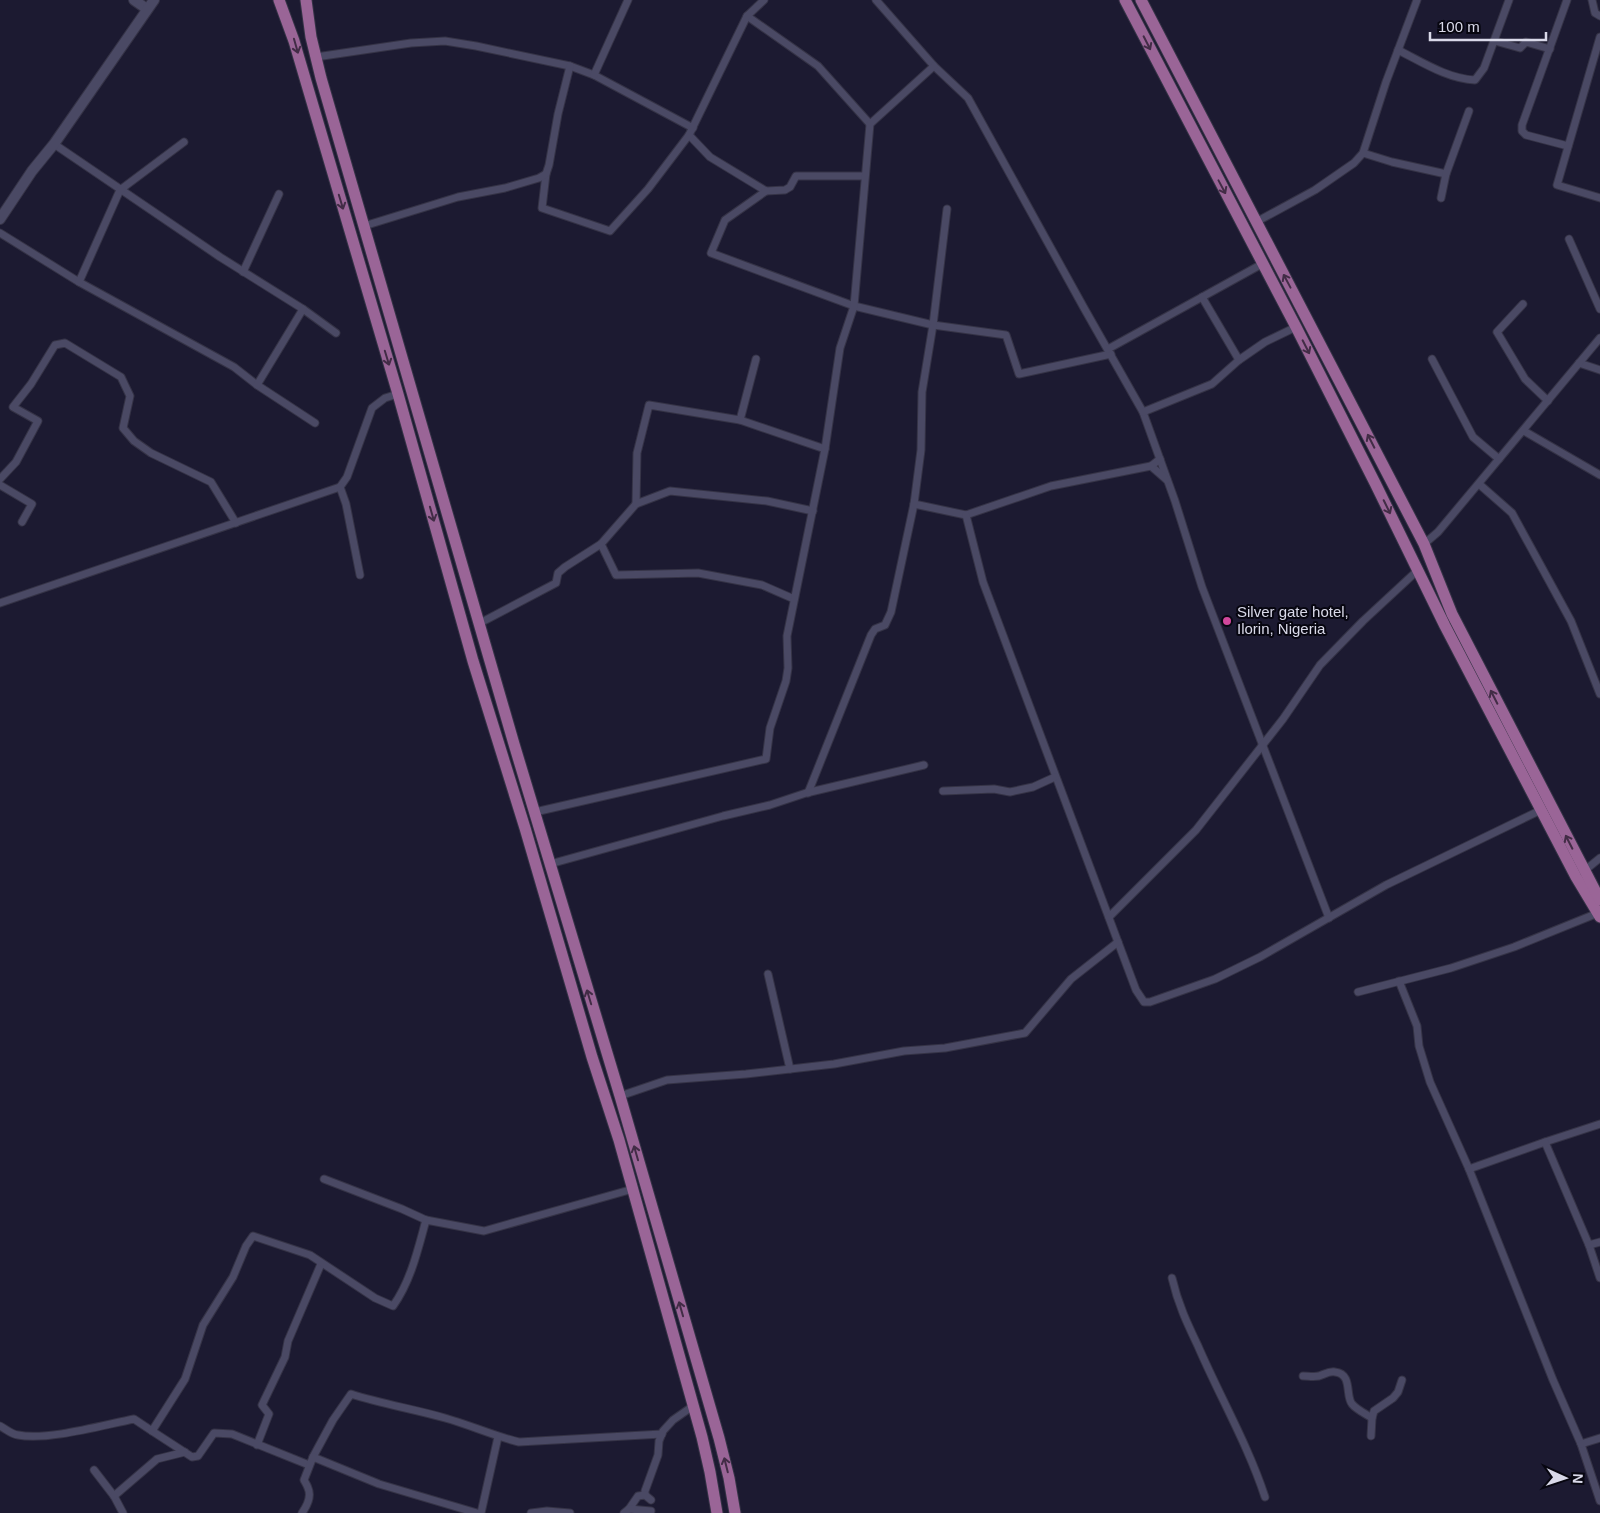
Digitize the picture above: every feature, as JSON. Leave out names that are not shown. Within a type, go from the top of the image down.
[{"type":"main road","points":[[279,0],[294,41],[398,394],[473,661],[525,828],[632,1189],[693,1406],[710,1472],[717,1513]]},
{"type":"main road","points":[[306,0],[316,58],[719,1438],[735,1513]]},
{"type":"main road","points":[[1125,0],[1296,327],[1541,810],[1576,877],[1599,915]]},
{"type":"main road","points":[[1141,0],[1424,544],[1452,614],[1600,900]]},
{"type":"main road","points":[[1172,91],[1184,84]]},
{"type":"main road","points":[[1234,209],[1246,203]]},
{"type":"main road","points":[[1375,483],[1388,475]]},
{"type":"street","points":[[134,0],[147,10]]},
{"type":"street","points":[[0,219],[154,0]]},
{"type":"street","points":[[594,75],[628,0]]},
{"type":"street","points":[[570,66],[546,174],[542,208],[610,231],[648,189],[691,131],[747,16],[764,0]]},
{"type":"street","points":[[876,0],[934,66],[968,98],[1143,412],[1168,480],[1202,587],[1329,918]]},
{"type":"street","points":[[1256,222],[1315,190],[1354,163],[1363,153],[1417,0]]},
{"type":"street","points":[[1398,50],[1463,80],[1475,80],[1484,68],[1509,0]]},
{"type":"street","points":[[1567,0],[1522,125],[1522,131],[1526,135],[1568,146]]},
{"type":"street","points":[[1592,0],[1595,12],[1600,16]]},
{"type":"street","points":[[747,16],[818,66],[870,124]]},
{"type":"street","points":[[1600,38],[1557,186],[1600,198]]},
{"type":"street","points":[[1495,40],[1520,48],[1526,42],[1550,49]]},
{"type":"street","points":[[316,58],[411,43],[445,41],[570,66],[594,75],[691,131],[710,156],[766,191]]},
{"type":"street","points":[[535,812],[766,759],[770,728],[786,681],[788,668],[787,636],[826,449],[840,348],[854,306],[870,124],[934,66]]},
{"type":"street","points":[[1442,198],[1446,174],[1469,111]]},
{"type":"street","points":[[79,282],[120,190],[184,142]]},
{"type":"street","points":[[54,144],[243,272],[303,309],[336,333]]},
{"type":"street","points":[[1363,153],[1392,162],[1446,174]]},
{"type":"street","points":[[364,226],[458,197],[506,188],[540,178],[546,174]]},
{"type":"street","points":[[864,176],[796,176],[790,187],[785,190],[766,191],[726,220],[711,253],[854,306],[934,325],[1006,335],[1019,374],[1110,351],[1262,264]]},
{"type":"street","points":[[243,272],[279,194]]},
{"type":"street","points":[[808,793],[871,635],[875,629],[885,625],[891,612],[914,504],[921,450],[922,392],[934,325],[947,209]]},
{"type":"street","points":[[0,233],[79,282],[234,367],[257,385],[315,423]]},
{"type":"street","points":[[1569,239],[1600,309]]},
{"type":"street","points":[[1202,297],[1239,360]]},
{"type":"street","points":[[1523,304],[1497,332],[1525,378],[1548,401]]},
{"type":"street","points":[[257,385],[303,309]]},
{"type":"street","points":[[1143,412],[1212,384],[1239,360],[1264,342],[1296,327]]},
{"type":"street","points":[[1424,544],[1438,532],[1600,338]]},
{"type":"street","points":[[0,479],[16,462],[38,421],[13,407],[31,384],[55,345],[65,344],[122,377],[130,396],[122,428],[134,441],[151,452],[211,482],[236,523]]},
{"type":"street","points":[[740,420],[756,359]]},
{"type":"street","points":[[1432,359],[1473,437],[1499,459]]},
{"type":"street","points":[[1579,363],[1600,370]]},
{"type":"street","points":[[0,603],[340,487],[347,477],[372,408],[385,398],[398,394]]},
{"type":"street","points":[[636,504],[637,454],[649,404],[740,420],[826,449]]},
{"type":"street","points":[[1524,431],[1600,475]]},
{"type":"street","points":[[914,504],[966,515],[1051,486],[1151,466],[1160,460]]},
{"type":"street","points":[[1151,466],[1168,480]]},
{"type":"street","points":[[1479,484],[1512,513],[1571,622],[1600,694]]},
{"type":"street","points":[[0,485],[32,504],[22,522]]},
{"type":"street","points":[[340,487],[346,504],[360,575]]},
{"type":"street","points":[[480,623],[556,583],[558,573],[601,544],[636,504],[670,491],[767,501],[813,511]]},
{"type":"street","points":[[966,515],[983,582],[1118,942],[1140,997],[1144,1002],[1150,1002],[1214,979],[1260,957],[1386,885],[1541,810]]},
{"type":"street","points":[[601,544],[616,575],[698,573],[762,585],[794,599]]},
{"type":"street","points":[[1109,917],[1196,830],[1283,719],[1320,665],[1369,615],[1418,570]]},
{"type":"street","points":[[550,864],[808,793],[924,765]]},
{"type":"street","points":[[943,791],[994,789],[1010,792],[1033,787],[1055,777]]},
{"type":"street","points":[[1584,871],[1600,858]]},
{"type":"street","points":[[1358,992],[1451,968],[1599,915]]},
{"type":"street","points":[[620,1096],[666,1080],[834,1064],[904,1051],[945,1048],[1025,1033],[1071,979],[1118,942]]},
{"type":"street","points":[[768,974],[790,1069]]},
{"type":"street","points":[[1399,981],[1417,1026],[1419,1046],[1430,1082],[1469,1169],[1553,1380],[1582,1444],[1600,1501]]},
{"type":"street","points":[[1469,1169],[1600,1124]]},
{"type":"street","points":[[1545,1142],[1600,1278]]},
{"type":"street","points":[[324,1179],[426,1220],[484,1231],[632,1189]]},
{"type":"street","points":[[152,1431],[185,1379],[203,1325],[233,1277],[246,1246],[253,1236],[310,1255],[375,1298],[393,1306],[400,1296],[414,1261],[426,1220]]},
{"type":"street","points":[[1588,1246],[1600,1242]]},
{"type":"street","points":[[257,1445],[269,1414],[262,1405],[285,1357],[288,1341],[322,1264]]},
{"type":"street","points":[[1172,1278],[1177,1300],[1256,1470],[1265,1497]]},
{"type":"street","points":[[1303,1376],[1318,1376],[1330,1372],[1337,1372],[1343,1375],[1348,1384],[1350,1400],[1353,1406],[1372,1418]]},
{"type":"street","points":[[1371,1436],[1374,1411],[1393,1398],[1398,1392],[1402,1380]]},
{"type":"street","points":[[302,1513],[308,1504],[308,1488],[304,1480],[312,1457],[333,1420],[351,1394],[448,1419],[479,1428],[498,1437],[519,1442],[662,1434]]},
{"type":"street","points":[[626,1511],[638,1496],[648,1498],[645,1491],[658,1455],[662,1434],[673,1420],[693,1406]]},
{"type":"street","points":[[0,1426],[15,1435],[31,1437],[134,1419],[192,1457],[198,1456],[214,1433],[232,1434],[309,1465]]},
{"type":"street","points":[[481,1513],[498,1437]]},
{"type":"street","points":[[1582,1444],[1600,1438]]},
{"type":"street","points":[[114,1496],[158,1459],[184,1452]]},
{"type":"street","points":[[312,1457],[379,1484],[477,1513]]},
{"type":"street","points":[[94,1470],[114,1496],[123,1513]]},
{"type":"street","points":[[531,1513],[547,1511],[570,1513]]},
{"type":"street","points":[[626,1511],[651,1511]]},
{"type":"place","name":"Silver gate hotel, Ilorin, Nigeria","points":[[1227,621]]}]
